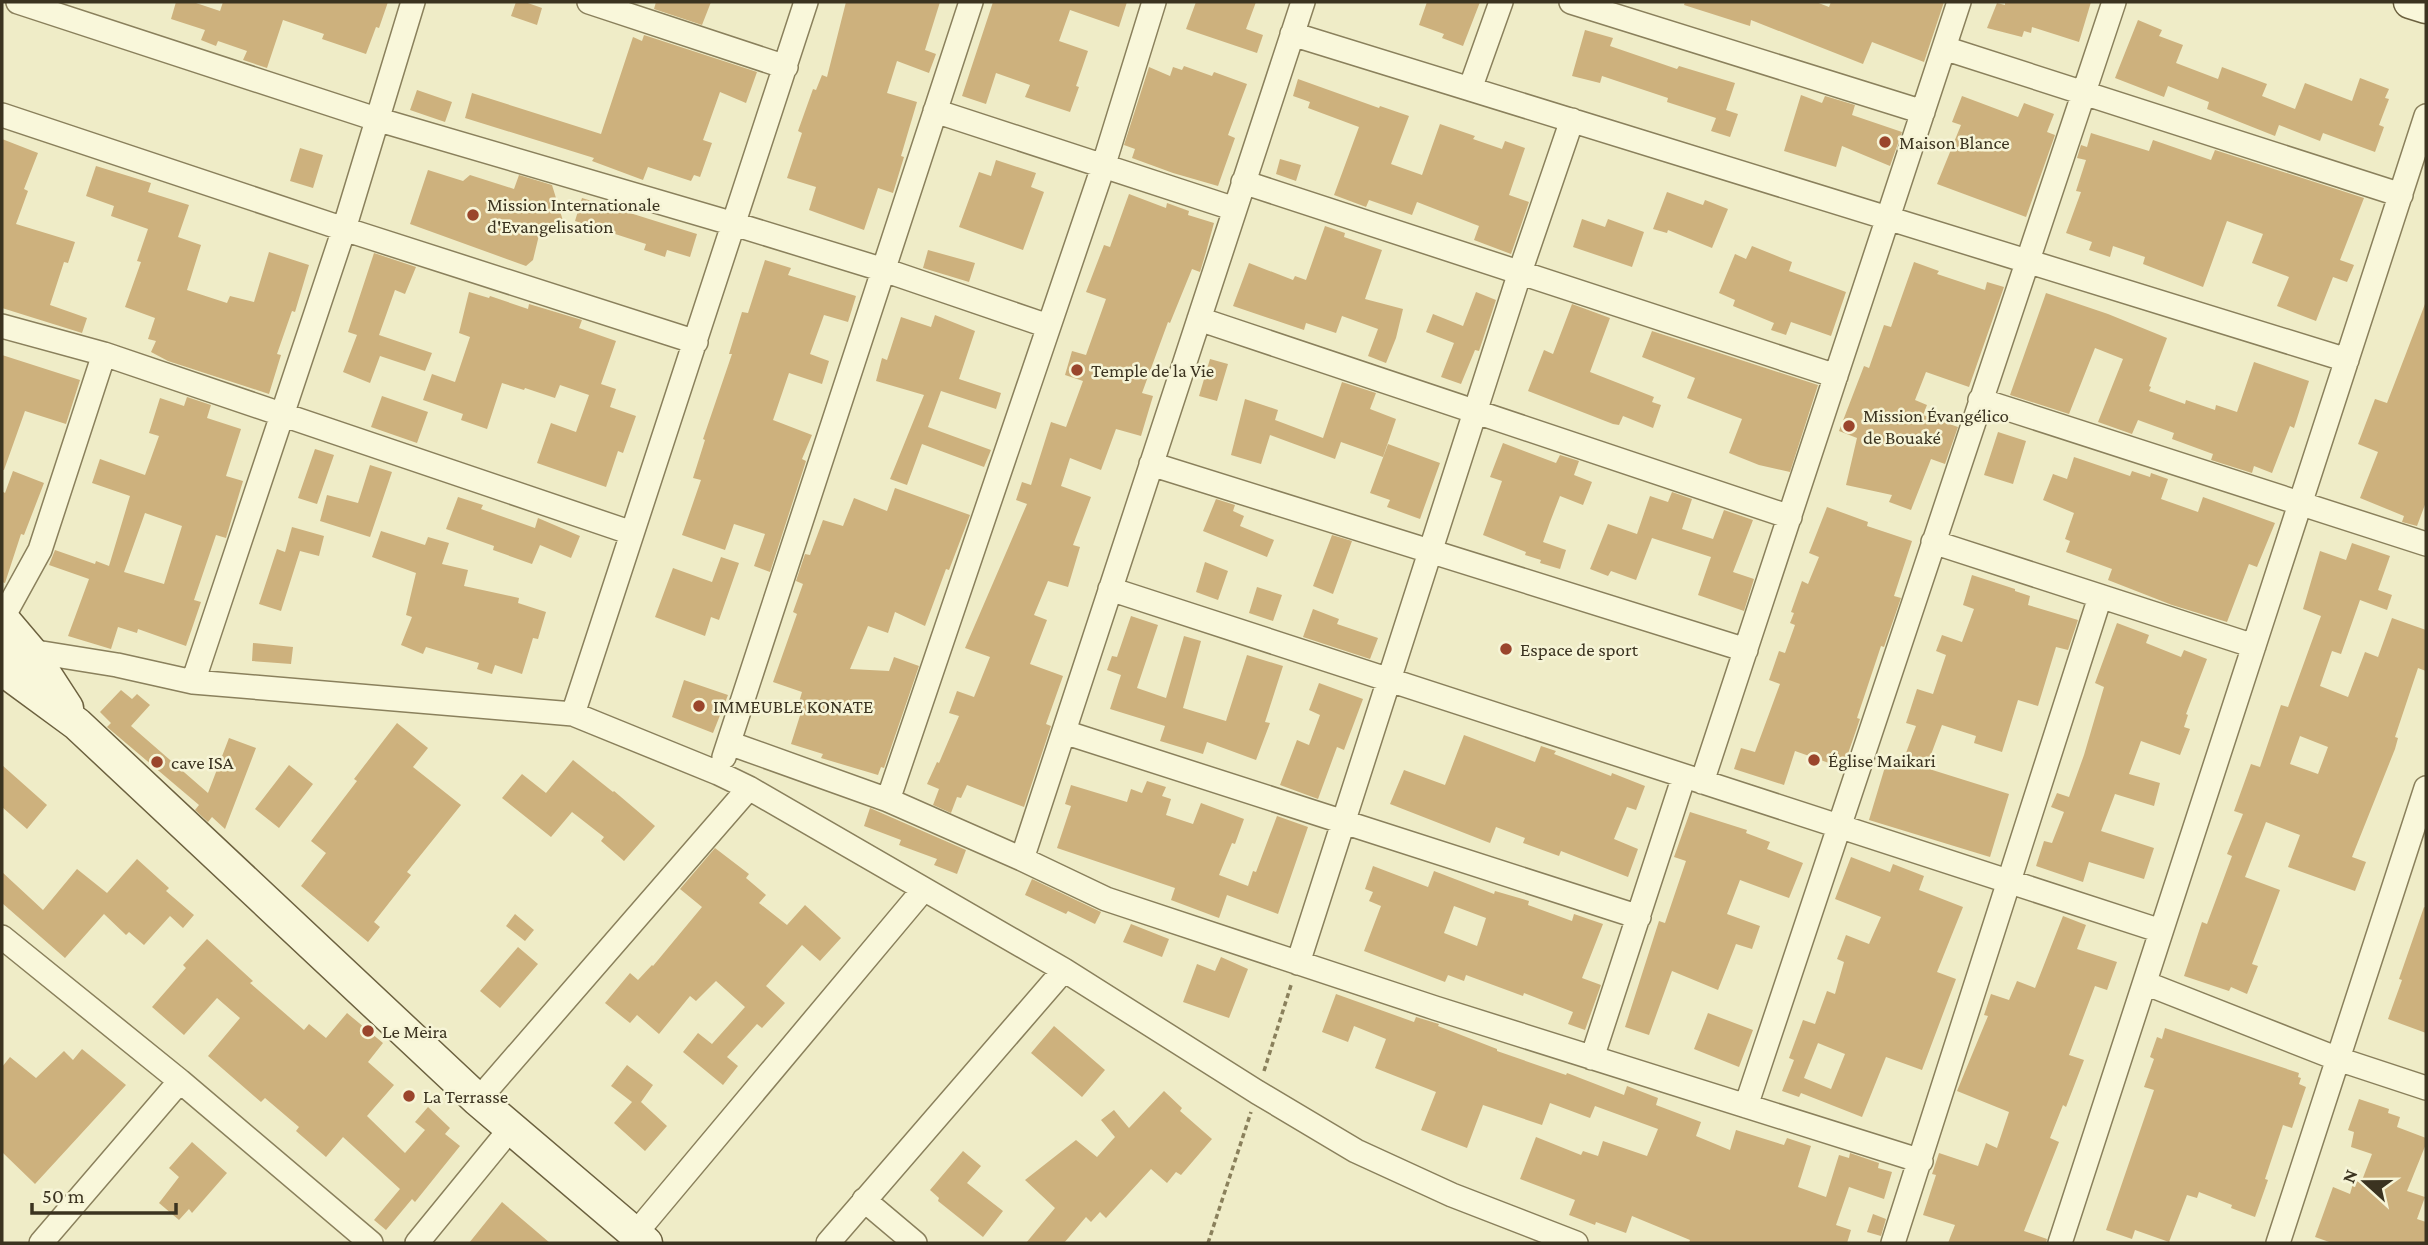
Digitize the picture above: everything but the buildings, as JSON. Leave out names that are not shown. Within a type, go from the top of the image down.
[{"type":"main road","points":[[2410,2],[2426,7]]},
{"type":"main road","points":[[2,618],[16,650],[77,724]]},
{"type":"main road","points":[[2,669],[77,724],[478,1100],[640,1238]]},
{"type":"street","points":[[18,2],[376,119],[884,270],[1048,326]]},
{"type":"street","points":[[193,682],[344,229],[413,2]]},
{"type":"street","points":[[589,2],[786,67]]},
{"type":"street","points":[[573,714],[806,2]]},
{"type":"street","points":[[718,773],[971,2]]},
{"type":"street","points":[[888,800],[1104,167],[1154,2]]},
{"type":"street","points":[[1022,859],[1303,2]]},
{"type":"street","points":[[1470,89],[1502,2]]},
{"type":"street","points":[[1572,2],[1923,113]]},
{"type":"street","points":[[1592,1058],[1639,917],[1746,650],[1959,2]]},
{"type":"street","points":[[1746,1106],[2114,2]]},
{"type":"street","points":[[1292,34],[2347,360]]},
{"type":"street","points":[[1944,48],[2401,195]]},
{"type":"street","points":[[936,111],[1235,209]]},
{"type":"street","points":[[2,115],[696,342]]},
{"type":"street","points":[[2060,1243],[2426,116]]},
{"type":"street","points":[[1298,963],[1520,272],[1572,120]]},
{"type":"street","points":[[1243,182],[1836,376]]},
{"type":"street","points":[[1199,319],[1790,517]]},
{"type":"street","points":[[2,326],[104,354],[632,533]]},
{"type":"street","points":[[2,618],[40,550],[104,354]]},
{"type":"street","points":[[1980,400],[2426,544]]},
{"type":"street","points":[[1151,464],[1746,650]]},
{"type":"street","points":[[1933,542],[2254,646]]},
{"type":"street","points":[[1110,589],[2161,931]]},
{"type":"street","points":[[1893,1243],[2100,597]]},
{"type":"street","points":[[16,650],[117,665],[193,682],[573,714],[749,788],[1064,970],[1356,1151],[1452,1195],[1576,1243]]},
{"type":"street","points":[[1064,732],[1639,917]]},
{"type":"street","points":[[729,743],[888,800],[1022,859],[1106,900],[1592,1058],[1921,1161]]},
{"type":"street","points":[[478,1100],[749,788]]},
{"type":"street","points":[[2278,1243],[2426,788]]},
{"type":"street","points":[[640,1238],[924,889]]},
{"type":"street","points":[[2,937],[180,1081],[371,1243]]},
{"type":"street","points":[[828,1243],[1064,970]]},
{"type":"street","points":[[2145,983],[2338,1059],[2426,1088]]},
{"type":"street","points":[[41,1243],[180,1081]]},
{"type":"street","points":[[417,1243],[511,1128]]},
{"type":"street","points":[[864,1200],[915,1243]]},
{"type":"place","name":"Maison Blance","points":[[1885,142]]},
{"type":"place","name":"Mission Internationale d'Evangelisation","points":[[473,215]]},
{"type":"place","name":"Temple de la Vie","points":[[1077,370]]},
{"type":"place","name":"Mission Évangélico de Bouaké","points":[[1849,426]]},
{"type":"place","name":"Espace de sport","points":[[1506,649]]},
{"type":"place","name":"IMMEUBLE KONATE","points":[[699,706]]},
{"type":"place","name":"Église Maikari","points":[[1814,760]]},
{"type":"place","name":"cave ISA","points":[[157,762]]},
{"type":"place","name":"Le Meira","points":[[368,1031]]},
{"type":"place","name":"La Terrasse","points":[[409,1096]]}]
